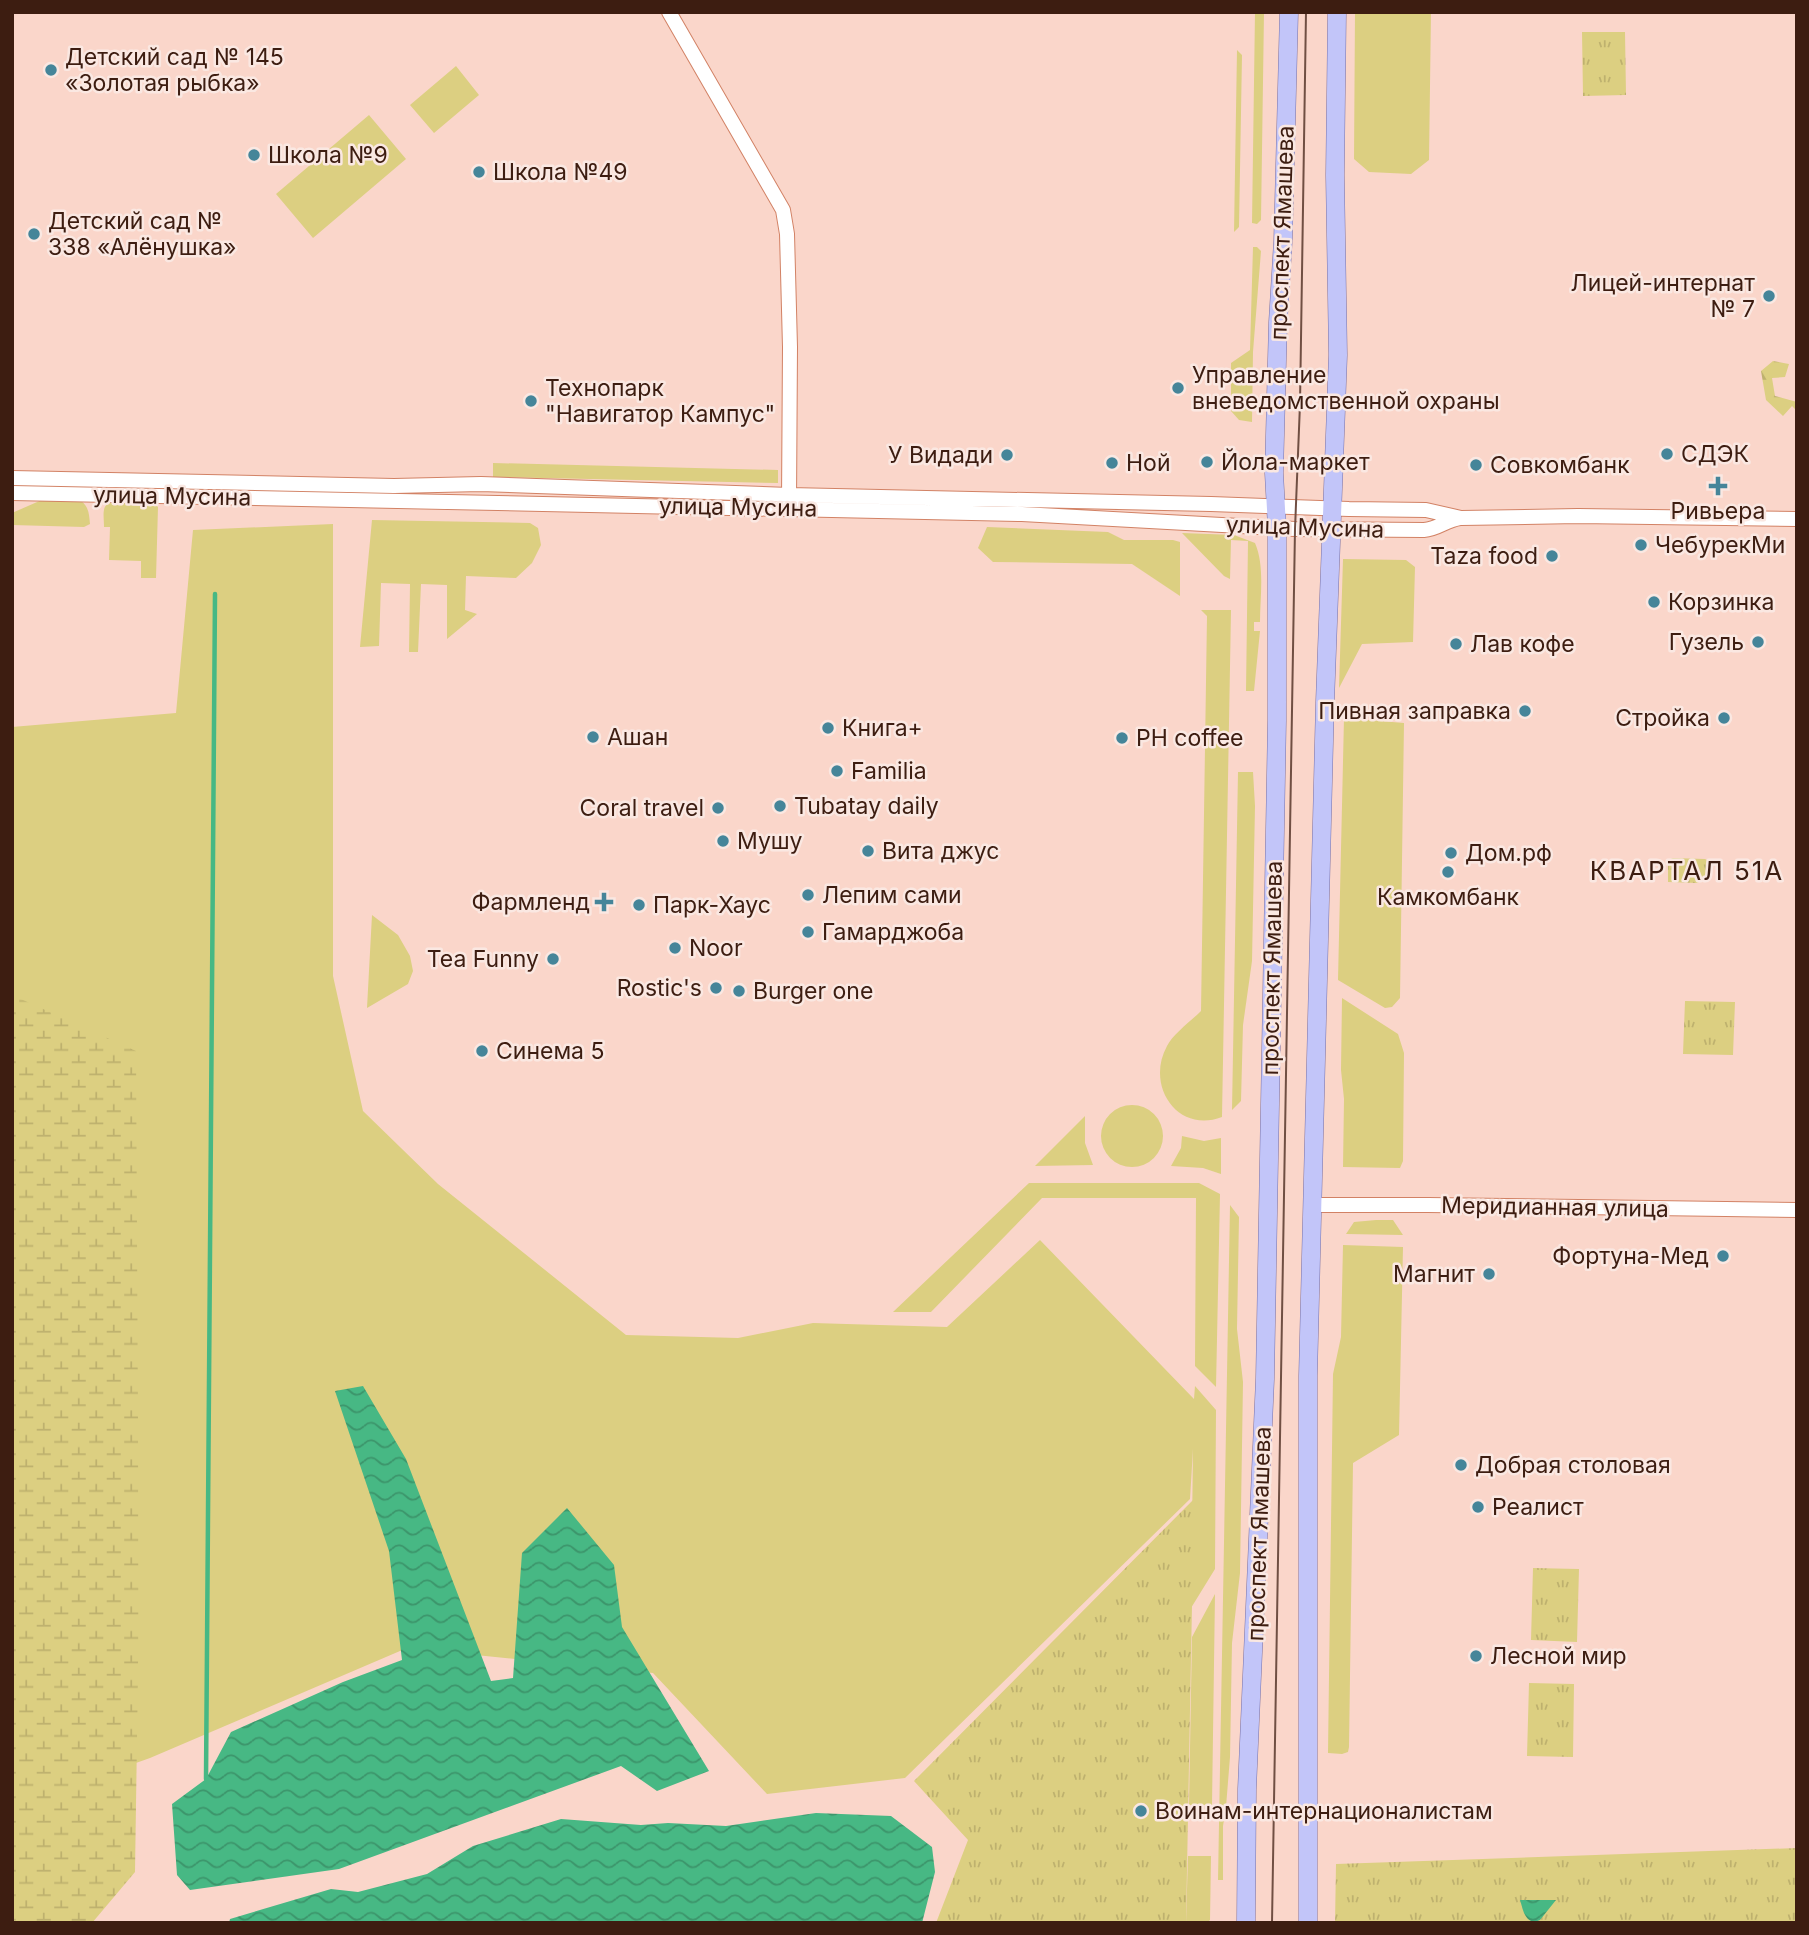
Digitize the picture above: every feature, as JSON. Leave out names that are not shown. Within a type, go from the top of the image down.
[{"type":"main road","name":"проспект Ямашева","points":[[1246,1923],[1247,1788],[1265,1379],[1277,720],[1277,527],[1274,473],[1289,12]]},
{"type":"main road","name":"проспект Ямашева","points":[[1308,1923],[1308,1376],[1320,892],[1338,355],[1335,175],[1337,12]]},
{"type":"street","points":[[669,12],[783,210],[787,234],[790,348],[789,501]]},
{"type":"street","name":"улица Мусина","points":[[12,478],[394,486],[481,484],[1331,529],[1424,530],[1461,518],[1591,516],[1797,519]]},
{"type":"street","name":"улица Мусина","points":[[12,493],[1276,507],[1426,510],[1461,518]]},
{"type":"street","name":"Меридианная улица","points":[[1313,1205],[1797,1210]]},
{"type":"green space","points":[[1255,12],[1264,12],[1261,220],[1257,224],[1252,223]]},
{"type":"green space","points":[[1355,12],[1431,12],[1429,160],[1411,174],[1369,172],[1354,159]]},
{"type":"green space","points":[[1582,32],[1625,32],[1626,95],[1583,96]]},
{"type":"green space","points":[[1237,50],[1242,55],[1239,227],[1234,232]]},
{"type":"green space","points":[[456,66],[479,95],[434,133],[410,105]]},
{"type":"green space","points":[[369,115],[406,159],[313,238],[276,194]]},
{"type":"green space","points":[[1253,247],[1261,251],[1253,352],[1252,422],[1239,420],[1231,411],[1231,363],[1250,350]]},
{"type":"green space","points":[[1773,361],[1789,364],[1785,377],[1772,378],[1775,396],[1797,402],[1797,411],[1792,406],[1783,416],[1766,400],[1761,371]]},
{"type":"green space","points":[[493,463],[778,470],[778,483],[493,477]]},
{"type":"green space","points":[[44,499],[81,501],[87,508],[90,524],[84,527],[12,525],[12,513]]},
{"type":"green space","points":[[116,500],[151,501],[158,507],[156,578],[141,578],[141,561],[109,560],[110,527],[104,527],[104,513],[107,504]]},
{"type":"green space","points":[[372,520],[530,523],[538,528],[541,545],[532,563],[516,578],[466,576],[465,610],[477,614],[447,639],[447,585],[421,584],[418,652],[409,652],[410,584],[381,583],[379,646],[360,647]]},
{"type":"green space","points":[[333,524],[333,976],[363,1111],[438,1184],[626,1335],[738,1338],[813,1323],[947,1327],[1040,1240],[1194,1399],[1195,1386],[1216,1410],[1215,1569],[1191,1608],[1193,1449],[1190,1499],[905,1778],[767,1794],[653,1673],[407,1648],[150,1758],[12,1807],[12,727],[176,713],[193,530]]},
{"type":"green space","points":[[987,527],[1108,532],[1124,540],[1180,542],[1180,596],[1132,564],[993,562],[978,548]]},
{"type":"green space","points":[[1182,533],[1234,535],[1255,543],[1261,582],[1260,622],[1254,622],[1254,631],[1260,631],[1254,691],[1246,691],[1248,541],[1231,540],[1230,579]]},
{"type":"green space","points":[[1343,559],[1406,560],[1415,567],[1413,642],[1362,644],[1339,688]]},
{"type":"green space","points":[[1201,610],[1231,610],[1222,1117],[1206,1120],[1192,1119],[1179,1113],[1163,1091],[1160,1076],[1161,1061],[1170,1041],[1201,1011],[1207,616]]},
{"type":"green space","points":[[1344,718],[1404,723],[1400,998],[1392,1007],[1385,1008],[1338,980]]},
{"type":"green space","points":[[1238,772],[1253,772],[1255,806],[1252,961],[1243,1025],[1241,1101],[1232,1110]]},
{"type":"green space","points":[[1673,858],[1709,861],[1709,877],[1697,883],[1668,882],[1668,860]]},
{"type":"green space","points":[[372,915],[398,935],[410,956],[413,971],[408,984],[367,1008]]},
{"type":"green space","points":[[12,995],[136,1051],[139,1606],[135,1872],[92,1923],[12,1923]]},
{"type":"green space","points":[[1342,998],[1398,1034],[1404,1053],[1403,1161],[1400,1168],[1343,1167]]},
{"type":"green space","points":[[1685,1001],[1735,1002],[1733,1055],[1683,1054]]},
{"type":"green space","points":[[1126,1105],[1138,1105],[1154,1114],[1161,1124],[1161,1148],[1154,1158],[1138,1167],[1126,1167],[1115,1162],[1106,1153],[1101,1142],[1101,1130],[1106,1119],[1115,1110]]},
{"type":"green space","points":[[1085,1116],[1085,1143],[1093,1165],[1035,1166]]},
{"type":"green space","points":[[1182,1136],[1204,1141],[1221,1138],[1221,1174],[1203,1168],[1171,1166],[1181,1148]]},
{"type":"green space","points":[[1029,1183],[1199,1183],[1220,1194],[1216,1387],[1195,1366],[1196,1198],[1042,1198],[931,1312],[893,1312]]},
{"type":"green space","points":[[1230,1205],[1239,1217],[1237,1329],[1243,1382],[1240,1573],[1232,1643],[1230,1757],[1223,1826],[1223,1880],[1218,1880]]},
{"type":"green space","points":[[1393,1220],[1403,1235],[1346,1234],[1354,1222]]},
{"type":"green space","points":[[1343,1245],[1403,1247],[1399,1435],[1353,1463],[1349,1747],[1348,1752],[1342,1754],[1328,1753],[1333,1374],[1341,1337]]},
{"type":"green space","points":[[1194,1499],[1186,1923],[936,1923],[968,1840],[914,1781]]},
{"type":"green space","points":[[1533,1568],[1579,1569],[1577,1642],[1531,1640]]},
{"type":"green space","points":[[1215,1594],[1212,1805],[1189,1805],[1192,1637]]},
{"type":"green space","points":[[1529,1683],[1574,1684],[1573,1757],[1527,1756]]},
{"type":"green space","points":[[1797,1848],[1797,1923],[1335,1923],[1336,1864]]},
{"type":"green space","points":[[1188,1856],[1211,1856],[1210,1920],[1207,1923],[1186,1923]]},
{"type":"water","points":[[363,1386],[406,1459],[491,1681],[513,1678],[522,1553],[567,1508],[614,1565],[622,1627],[709,1771],[657,1791],[621,1766],[339,1869],[190,1890],[177,1875],[172,1804],[206,1779],[231,1732],[343,1682],[402,1660],[389,1551],[335,1391]]},
{"type":"water","points":[[816,1813],[891,1816],[932,1847],[935,1872],[922,1923],[229,1923],[230,1919],[331,1889],[358,1892],[427,1874],[473,1846],[561,1819],[641,1825],[668,1823],[726,1826]]},
{"type":"water","points":[[1520,1900],[1556,1900],[1540,1920],[1535,1922],[1526,1917]]},
{"type":"waterway","points":[[206,1779],[215,594]]},
{"type":"tram line","points":[[1272,1923],[1306,12]]},
{"type":"place","name":"Детский сад № 145 «Золотая рыбка»","points":[[51,70]]},
{"type":"place","name":"Школа №9","points":[[254,155]]},
{"type":"place","name":"Школа №49","points":[[479,172]]},
{"type":"place","name":"Детский сад № 338 «Алёнушка»","points":[[34,234]]},
{"type":"place","name":"Лицей-интернат № 7","points":[[1769,296]]},
{"type":"place","name":"Управление вневедомственной охраны","points":[[1178,388]]},
{"type":"place","name":"Технопарк \"Навигатор Кампус\"","points":[[531,401]]},
{"type":"place","name":"СДЭК","points":[[1667,454]]},
{"type":"place","name":"У Видади","points":[[1007,455]]},
{"type":"place","name":"Йола-маркет","points":[[1207,462]]},
{"type":"place","name":"Ной","points":[[1112,463]]},
{"type":"place","name":"Совкомбанк","points":[[1476,465]]},
{"type":"place","name":"Ривьера","points":[[1718,486]]},
{"type":"place","name":"ЧебурекМи","points":[[1641,545]]},
{"type":"place","name":"Taza food","points":[[1552,556]]},
{"type":"place","name":"Корзинка","points":[[1654,602]]},
{"type":"place","name":"Гузель","points":[[1758,642]]},
{"type":"place","name":"Лав кофе","points":[[1456,644]]},
{"type":"place","name":"Пивная заправка","points":[[1525,711]]},
{"type":"place","name":"Стройка","points":[[1724,718]]},
{"type":"place","name":"Книга+","points":[[828,728]]},
{"type":"place","name":"Ашан","points":[[593,737]]},
{"type":"place","name":"PH coffee","points":[[1122,738]]},
{"type":"place","name":"Familia","points":[[837,771]]},
{"type":"place","name":"Tubatay daily","points":[[780,806]]},
{"type":"place","name":"Coral travel","points":[[718,808]]},
{"type":"place","name":"Мушу","points":[[723,841]]},
{"type":"place","name":"Вита джус","points":[[868,851]]},
{"type":"place","name":"Дом.рф","points":[[1451,853]]},
{"type":"place","name":"Камкомбанк","points":[[1448,872]]},
{"type":"place","name":"Лепим сами","points":[[808,895]]},
{"type":"place","name":"Фармленд","points":[[604,902]]},
{"type":"place","name":"Парк-Хаус","points":[[639,905]]},
{"type":"place","name":"Гамарджоба","points":[[808,932]]},
{"type":"place","name":"Noor","points":[[675,948]]},
{"type":"place","name":"Tea Funny","points":[[553,959]]},
{"type":"place","name":"Rostiс's","points":[[716,988]]},
{"type":"place","name":"Burger one","points":[[739,991]]},
{"type":"place","name":"Синема 5","points":[[482,1051]]},
{"type":"place","name":"Фортуна-Мед","points":[[1723,1256]]},
{"type":"place","name":"Магнит","points":[[1489,1274]]},
{"type":"place","name":"Добрая столовая","points":[[1461,1465]]},
{"type":"place","name":"Реалист","points":[[1478,1507]]},
{"type":"place","name":"Лесной мир","points":[[1476,1656]]},
{"type":"place","name":"Воинам-интернационалистам","points":[[1141,1811]]},
{"type":"district","name":"КВАРТАЛ 51А","points":[[1687,870]]}]
